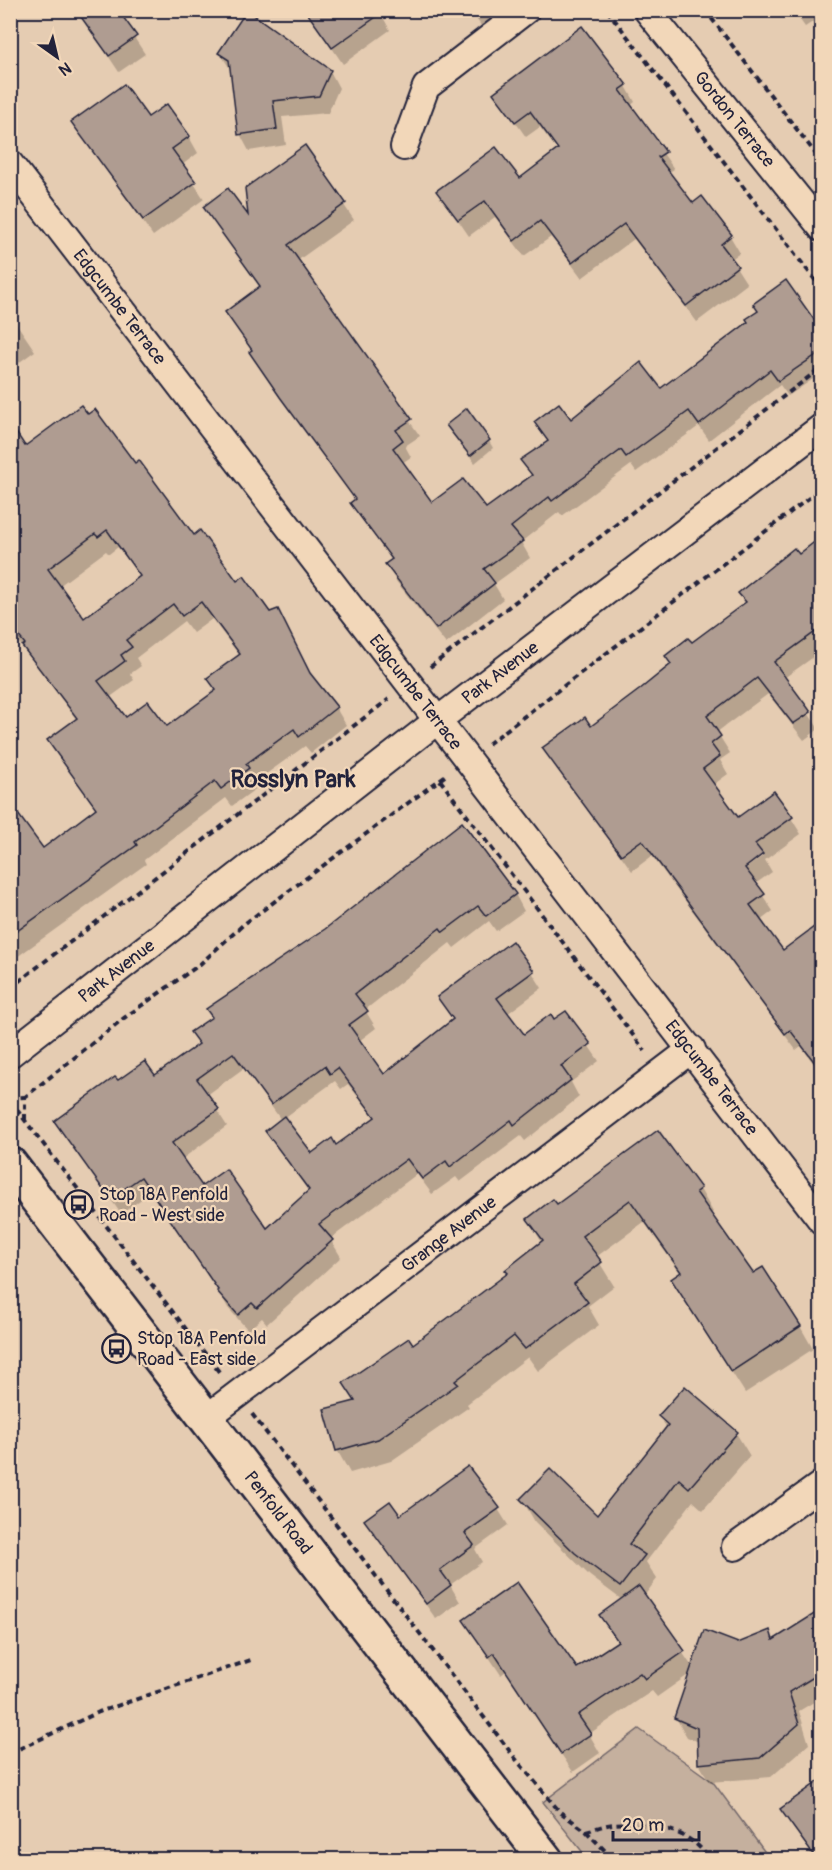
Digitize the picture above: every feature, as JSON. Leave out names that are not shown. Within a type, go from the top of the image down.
[{"type":"main road","name":"Penfold Road","points":[[10,1164],[546,1860]]},
{"type":"street","points":[[404,147],[426,87],[526,10]]},
{"type":"street","name":"Gordon Terrace","points":[[646,10],[822,228]]},
{"type":"street","name":"Edgcumbe Terrace","points":[[10,164],[822,1221]]},
{"type":"street","name":"Park Avenue","points":[[10,1054],[438,720],[822,427]]},
{"type":"street","name":"Grange Avenue","points":[[205,1419],[660,1071],[692,1049]]},
{"type":"street","points":[[735,1547],[822,1484]]},
{"type":"path","points":[[607,10],[822,289]]},
{"type":"path","points":[[705,10],[822,162]]},
{"type":"path","points":[[10,988],[411,684],[439,660],[822,367]]},
{"type":"path","points":[[614,1860],[586,1831],[560,1812],[532,1780],[10,1100],[25,1097],[106,1032],[199,965],[244,924],[468,759],[822,488]]},
{"type":"path","points":[[440,780],[660,1071]]},
{"type":"path","points":[[25,1097],[25,1121]]},
{"type":"path","points":[[10,1753],[99,1712],[251,1660]]},
{"type":"path","points":[[586,1831],[612,1824],[651,1826],[684,1835],[704,1851],[709,1860]]},
{"type":"shaded area","points":[[639,1729],[713,1782],[770,1859],[588,1859],[543,1802]]},
{"type":"building","points":[[76,10],[118,10],[137,36],[109,56]]},
{"type":"building","points":[[247,10],[331,70],[319,96],[273,101],[277,129],[238,135],[229,60],[218,53]]},
{"type":"building","points":[[305,10],[386,10],[332,48]]},
{"type":"building","points":[[582,26],[627,85],[620,90],[666,152],[658,157],[693,203],[702,196],[732,235],[721,244],[738,266],[686,306],[624,224],[572,263],[540,221],[514,241],[485,201],[458,220],[436,191],[496,147],[520,178],[558,149],[530,111],[515,122],[493,93]]},
{"type":"building","points":[[124,84],[148,117],[167,104],[190,136],[172,149],[196,182],[143,220],[71,122]]},
{"type":"building","points":[[305,145],[346,203],[288,245],[412,419],[396,430],[403,440],[393,448],[432,502],[463,479],[486,508],[532,475],[520,460],[548,441],[534,422],[559,403],[571,419],[641,362],[661,388],[748,322],[746,319],[758,311],[753,304],[786,280],[822,331],[822,351],[778,381],[770,370],[699,425],[689,411],[626,457],[621,450],[552,501],[549,497],[511,527],[523,541],[484,569],[495,583],[436,629],[385,564],[392,559],[350,503],[355,499],[280,397],[249,352],[252,350],[225,312],[260,286],[203,207],[228,188],[248,215],[245,188]]},
{"type":"building","points":[[81,405],[88,414],[95,409],[135,463],[139,460],[194,535],[200,530],[237,581],[244,576],[270,612],[278,609],[310,673],[337,707],[299,737],[294,729],[246,764],[249,768],[221,789],[215,781],[135,842],[137,845],[10,936],[10,803],[43,848],[96,808],[47,740],[77,718],[22,646],[25,644],[10,625],[10,423],[25,446]],"holes":[[[107,530],[140,576],[84,618],[48,569],[95,534],[98,537]],[[201,602],[240,654],[207,678],[216,690],[167,726],[148,701],[126,717],[98,681],[125,661],[121,655],[132,647],[126,640],[173,604],[182,616]]]},
{"type":"building","points":[[467,408],[490,440],[470,456],[446,425]]},
{"type":"building","points":[[822,536],[822,627],[774,662],[811,712],[793,724],[757,678],[707,716],[721,736],[711,744],[720,756],[703,769],[738,817],[774,791],[793,817],[755,844],[763,854],[745,868],[765,894],[750,905],[783,950],[822,921],[822,1072],[790,1030],[785,1034],[642,840],[621,855],[542,748],[585,717],[591,726],[639,690],[671,664],[665,656],[688,638],[692,642],[746,602],[738,593],[794,548],[799,554]]},
{"type":"building","points":[[462,822],[516,894],[486,916],[478,906],[443,932],[440,928],[355,994],[368,1011],[349,1025],[384,1074],[453,1019],[437,997],[512,941],[534,971],[497,998],[524,1034],[551,1014],[554,1019],[566,1011],[591,1044],[561,1066],[571,1080],[514,1125],[511,1120],[450,1167],[446,1161],[422,1179],[407,1159],[319,1224],[333,1240],[257,1308],[252,1303],[238,1315],[217,1291],[141,1177],[110,1199],[54,1121],[115,1077],[118,1080],[145,1061],[155,1075],[199,1044],[190,1032],[212,1017],[206,1009],[325,929]],"holes":[[[233,1053],[271,1105],[325,1066],[330,1074],[338,1068],[375,1117],[336,1145],[332,1138],[312,1153],[284,1116],[265,1131],[309,1190],[267,1228],[226,1169],[202,1186],[172,1143],[219,1109],[197,1079]]]},
{"type":"building","points":[[658,1130],[701,1188],[696,1192],[753,1273],[763,1267],[801,1326],[731,1372],[671,1279],[681,1272],[630,1200],[582,1236],[602,1262],[574,1284],[588,1302],[525,1349],[514,1336],[455,1381],[458,1384],[378,1439],[336,1451],[324,1409],[355,1401],[343,1383],[409,1338],[413,1344],[508,1273],[505,1270],[543,1240],[527,1219],[553,1199],[557,1204]]},
{"type":"building","points":[[685,1386],[738,1432],[689,1488],[679,1479],[629,1544],[645,1555],[620,1587],[575,1553],[520,1499],[550,1469],[597,1515],[668,1425],[658,1416]]},
{"type":"building","points":[[468,1466],[500,1508],[465,1533],[474,1545],[440,1570],[451,1585],[426,1604],[364,1520],[390,1501],[400,1515]]},
{"type":"building","points":[[517,1582],[577,1668],[618,1641],[599,1615],[639,1586],[685,1651],[645,1679],[640,1673],[578,1715],[591,1734],[561,1754],[494,1653],[489,1657],[463,1620]]},
{"type":"building","points":[[822,1609],[822,1672],[789,1692],[799,1724],[760,1758],[698,1764],[697,1728],[674,1718],[704,1630],[738,1643],[770,1630],[773,1640]]},
{"type":"building","points":[[822,1779],[822,1860],[817,1860],[780,1809]]},
{"type":"place","name":"Stop 18A Penfold Road - West side","points":[[78,1204]]},
{"type":"place","name":"Stop 18A Penfold Road - East side","points":[[116,1348]]},
{"type":"district","name":"Rosslyn Park","points":[[293,779]]}]
